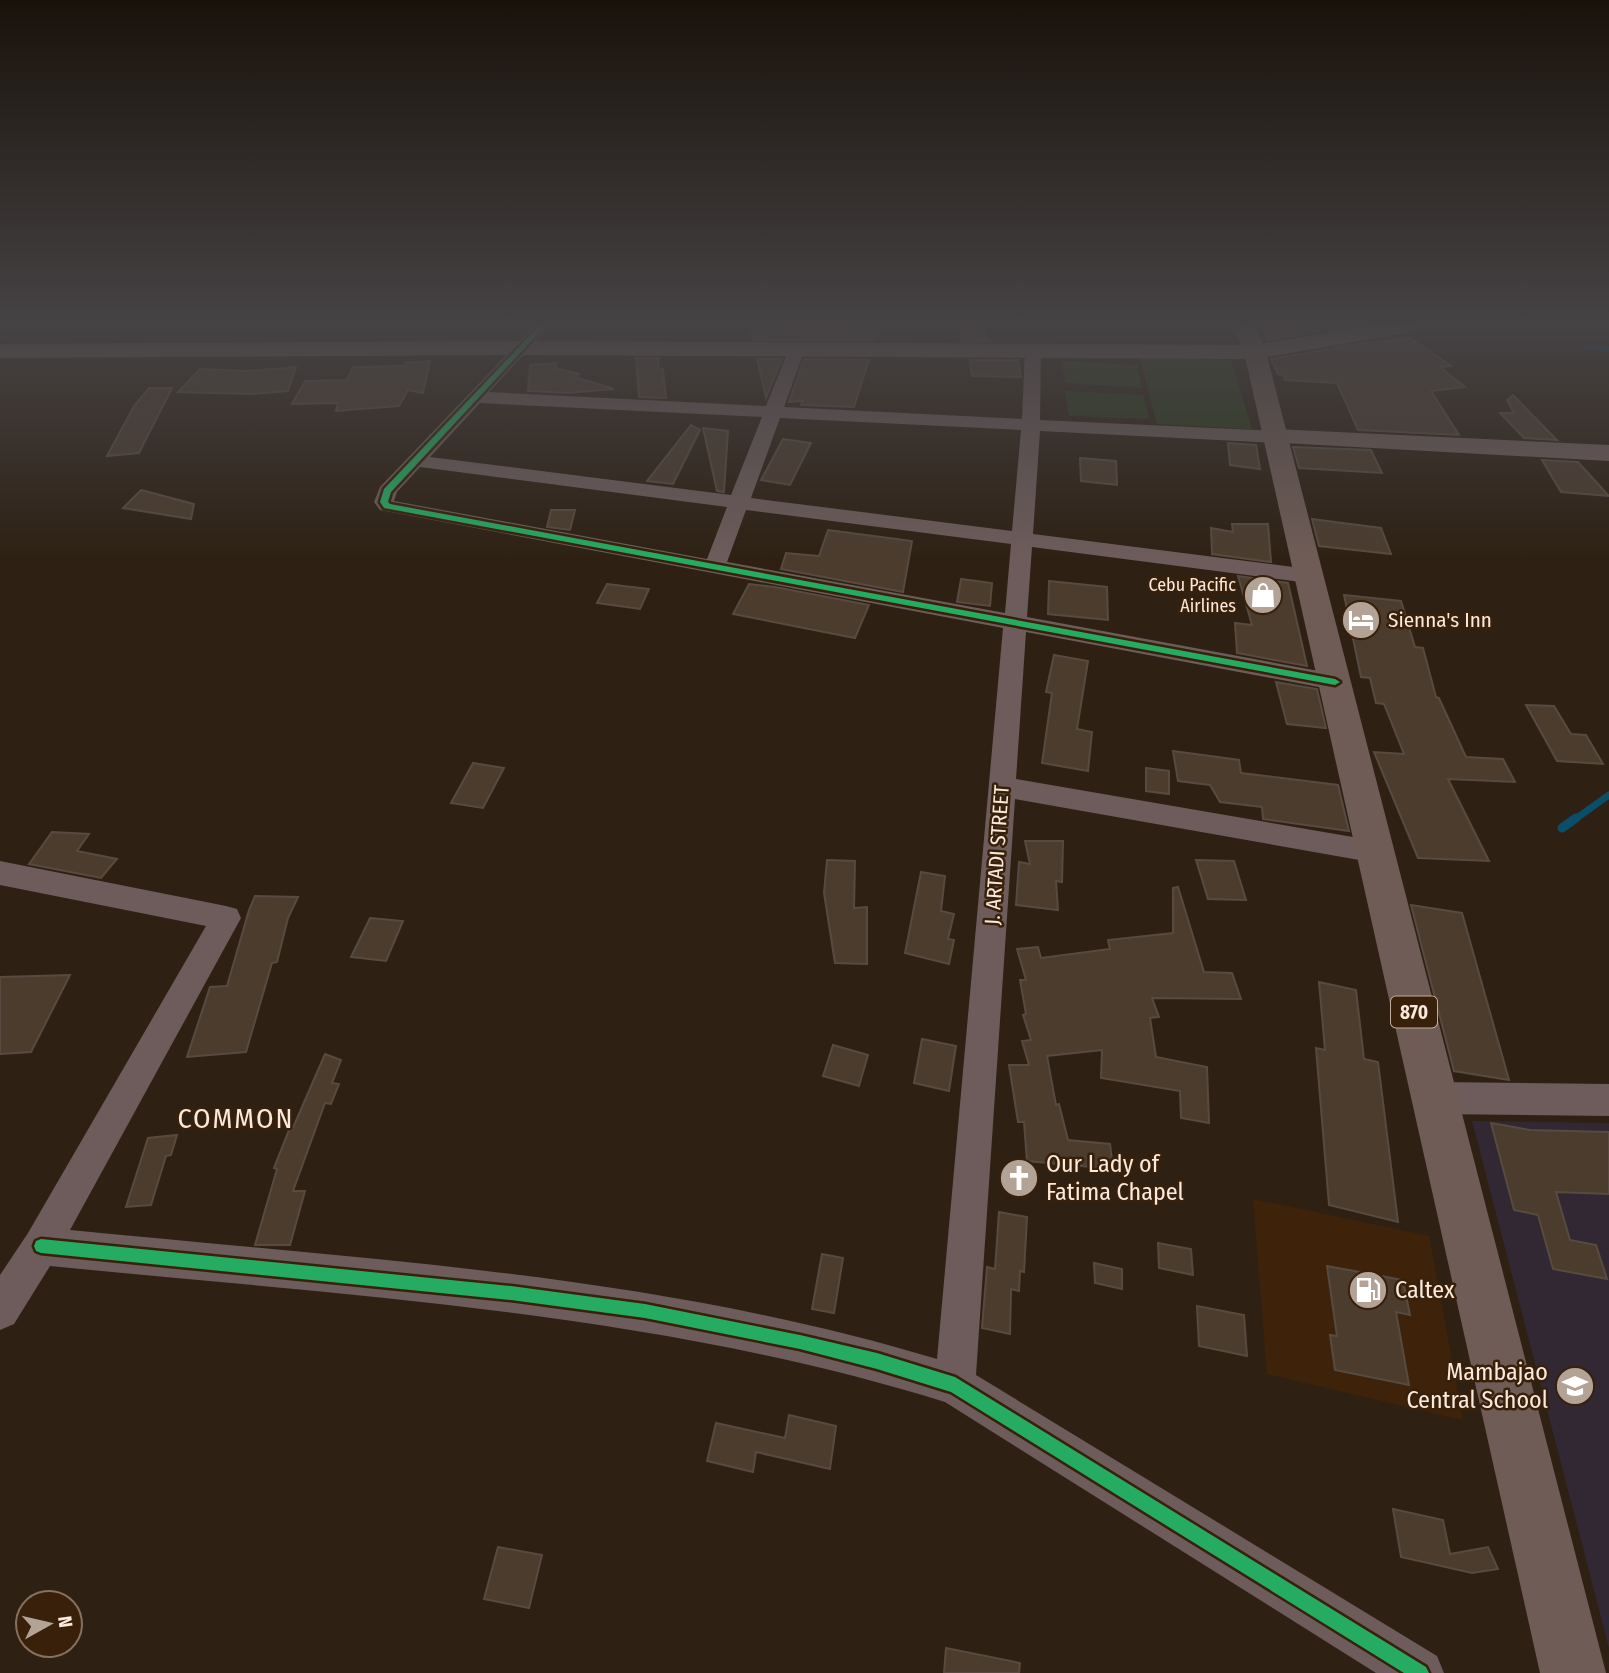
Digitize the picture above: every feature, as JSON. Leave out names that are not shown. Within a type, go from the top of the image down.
[{"type":"main road","name":"870","points":[[1266,403],[1573,1673]]},
{"type":"main road","points":[[1275,436],[1609,453]]},
{"type":"street","points":[[469,403],[387,491],[384,502],[394,509],[1335,682]]},
{"type":"street","points":[[587,403],[1275,436]]},
{"type":"street","points":[[713,568],[777,403]]},
{"type":"street","name":"J. ARTADI STREET","points":[[955,1385],[1031,403]]},
{"type":"street","points":[[417,461],[1309,576]]},
{"type":"street","points":[[1002,787],[1376,852]]},
{"type":"street","points":[[0,873],[226,918],[41,1246],[0,1310]]},
{"type":"street","points":[[1435,1098],[1609,1100]]},
{"type":"street","points":[[41,1246],[511,1293],[645,1311],[800,1342],[877,1361],[955,1385],[1420,1673]]},
{"type":"shaded area","name":"Mambajao Central School","points":[[1472,1121],[1609,1123],[1609,1648]]},
{"type":"shaded area","points":[[1253,1199],[1429,1236],[1463,1420],[1267,1374]]},
{"type":"green space","points":[[1067,403],[1145,403],[1149,419],[1069,416]]},
{"type":"green space","points":[[1152,403],[1244,403],[1252,429],[1157,424]]},
{"type":"building","points":[[136,403],[164,403],[139,453],[107,456]]},
{"type":"building","points":[[338,403],[401,403],[399,406],[336,411]]},
{"type":"building","points":[[802,403],[855,403],[854,407],[801,405]]},
{"type":"building","points":[[1346,403],[1439,403],[1459,435],[1358,430]]},
{"type":"building","points":[[1509,403],[1521,403],[1557,440],[1524,438],[1500,413],[1514,413]]},
{"type":"building","points":[[691,425],[700,430],[673,484],[647,481]]},
{"type":"building","points":[[703,428],[728,431],[724,492],[717,491]]},
{"type":"building","points":[[783,439],[811,443],[790,485],[761,480]]},
{"type":"building","points":[[1228,443],[1256,445],[1260,469],[1230,465]]},
{"type":"building","points":[[1293,447],[1371,450],[1382,473],[1299,468]]},
{"type":"building","points":[[1080,458],[1116,461],[1117,485],[1081,481]]},
{"type":"building","points":[[1542,460],[1578,462],[1609,496],[1561,492]]},
{"type":"building","points":[[141,490],[194,504],[191,519],[123,508]]},
{"type":"building","points":[[551,510],[575,510],[570,530],[547,527]]},
{"type":"building","points":[[1312,519],[1381,528],[1391,554],[1319,546]]},
{"type":"building","points":[[1232,524],[1268,524],[1271,562],[1212,554],[1211,528],[1233,532]]},
{"type":"building","points":[[828,530],[912,541],[903,592],[781,569],[786,553],[819,556]]},
{"type":"building","points":[[1238,576],[1288,583],[1307,666],[1237,653],[1235,623],[1252,625]]},
{"type":"building","points":[[961,579],[992,583],[990,606],[957,602]]},
{"type":"building","points":[[1049,581],[1107,587],[1108,620],[1048,614]]},
{"type":"building","points":[[607,584],[649,589],[640,609],[597,603]]},
{"type":"building","points":[[749,584],[869,605],[855,638],[733,614]]},
{"type":"building","points":[[1344,595],[1401,601],[1415,647],[1423,648],[1436,697],[1439,698],[1466,757],[1503,759],[1515,782],[1448,779],[1489,861],[1418,858],[1374,752],[1404,754],[1384,704],[1376,703],[1370,678],[1361,677]]},
{"type":"building","points":[[1054,655],[1088,661],[1077,729],[1092,732],[1088,771],[1042,763],[1052,693],[1046,692]]},
{"type":"building","points":[[1276,682],[1317,689],[1326,728],[1287,724]]},
{"type":"building","points":[[1526,705],[1554,706],[1571,734],[1586,735],[1603,764],[1557,761]]},
{"type":"building","points":[[1173,751],[1239,760],[1241,773],[1338,785],[1349,831],[1263,819],[1262,807],[1220,802],[1210,785],[1178,781]]},
{"type":"building","points":[[473,763],[504,768],[483,808],[451,803]]},
{"type":"building","points":[[1146,768],[1169,771],[1169,794],[1146,791]]},
{"type":"building","points":[[52,832],[89,834],[77,851],[117,859],[101,878],[29,864]]},
{"type":"building","points":[[1025,841],[1063,841],[1062,882],[1056,881],[1058,910],[1016,905],[1019,862],[1030,864]]},
{"type":"building","points":[[827,860],[855,861],[854,908],[867,907],[867,964],[835,963],[824,893]]},
{"type":"building","points":[[1196,860],[1234,861],[1246,900],[1208,899]]},
{"type":"building","points":[[921,872],[945,876],[941,911],[954,914],[948,939],[954,940],[949,964],[905,953]]},
{"type":"building","points":[[1178,887],[1204,972],[1232,973],[1241,999],[1152,998],[1159,1017],[1150,1018],[1156,1057],[1207,1067],[1209,1123],[1181,1118],[1180,1091],[1101,1078],[1102,1050],[1047,1056],[1056,1105],[1059,1104],[1068,1140],[1110,1144],[1113,1169],[1027,1161],[1024,1122],[1018,1122],[1009,1065],[1029,1065],[1022,1041],[1031,1040],[1023,1015],[1026,1014],[1020,980],[1026,980],[1017,949],[1038,947],[1041,958],[1110,949],[1108,940],[1173,933],[1173,888]]},
{"type":"building","points":[[255,896],[298,897],[288,918],[277,962],[272,963],[246,1052],[187,1057],[210,987],[227,986]]},
{"type":"building","points":[[1411,905],[1462,913],[1509,1080],[1454,1071]]},
{"type":"building","points":[[370,918],[403,921],[386,961],[351,957]]},
{"type":"building","points":[[70,975],[31,1052],[0,1054],[0,977]]},
{"type":"building","points":[[1319,982],[1356,990],[1364,1059],[1378,1062],[1398,1222],[1329,1205],[1316,1048],[1325,1050]]},
{"type":"building","points":[[922,1039],[956,1046],[949,1091],[914,1083]]},
{"type":"building","points":[[833,1045],[868,1055],[859,1086],[823,1076]]},
{"type":"building","points":[[325,1054],[341,1060],[332,1083],[339,1084],[331,1104],[325,1103],[293,1191],[305,1191],[290,1245],[255,1245],[277,1169],[274,1168]]},
{"type":"building","points":[[1491,1123],[1530,1130],[1609,1132],[1609,1194],[1556,1192],[1570,1240],[1596,1245],[1607,1279],[1553,1269],[1538,1215],[1514,1210]]},
{"type":"building","points":[[177,1135],[171,1155],[166,1156],[151,1205],[126,1207],[148,1138]]},
{"type":"building","points":[[999,1212],[1027,1217],[1024,1272],[1020,1271],[1019,1291],[1011,1289],[1010,1334],[982,1328],[987,1267],[995,1269]]},
{"type":"building","points":[[1158,1243],[1191,1249],[1193,1275],[1159,1268]]},
{"type":"building","points":[[822,1254],[843,1258],[834,1313],[812,1309]]},
{"type":"building","points":[[1094,1263],[1122,1269],[1122,1289],[1095,1283]]},
{"type":"building","points":[[1327,1266],[1403,1280],[1410,1315],[1396,1312],[1409,1385],[1335,1370],[1330,1335],[1337,1336]]},
{"type":"building","points":[[1197,1306],[1244,1315],[1247,1356],[1199,1346]]},
{"type":"building","points":[[789,1415],[836,1426],[830,1469],[756,1452],[753,1472],[707,1461],[716,1423],[785,1438]]},
{"type":"building","points":[[1393,1509],[1443,1520],[1450,1554],[1488,1547],[1498,1569],[1472,1573],[1401,1557]]},
{"type":"building","points":[[498,1547],[542,1555],[529,1608],[484,1599]]},
{"type":"building","points":[[946,1648],[1020,1663],[1019,1673],[944,1673]]},
{"type":"waterway","points":[[1574,820],[1609,795]]},
{"type":"waterway","points":[[1562,828],[1576,818]]},
{"type":"cycle path","points":[[470,403],[387,491],[384,502],[387,506],[1335,682]]},
{"type":"cycle path","points":[[41,1246],[511,1293],[645,1311],[800,1342],[877,1361],[955,1385],[1420,1673]]},
{"type":"place","name":"Cebu Pacific Airlines","points":[[1263,595]]},
{"type":"place","name":"Sienna's Inn","points":[[1361,620]]},
{"type":"place","name":"Our Lady of Fatima Chapel","points":[[1019,1178]]},
{"type":"place","name":"Caltex","points":[[1368,1290]]},
{"type":"place","name":"Mambajao Central School","points":[[1575,1386]]},
{"type":"district","name":"COMMON","points":[[236,1118]]}]
